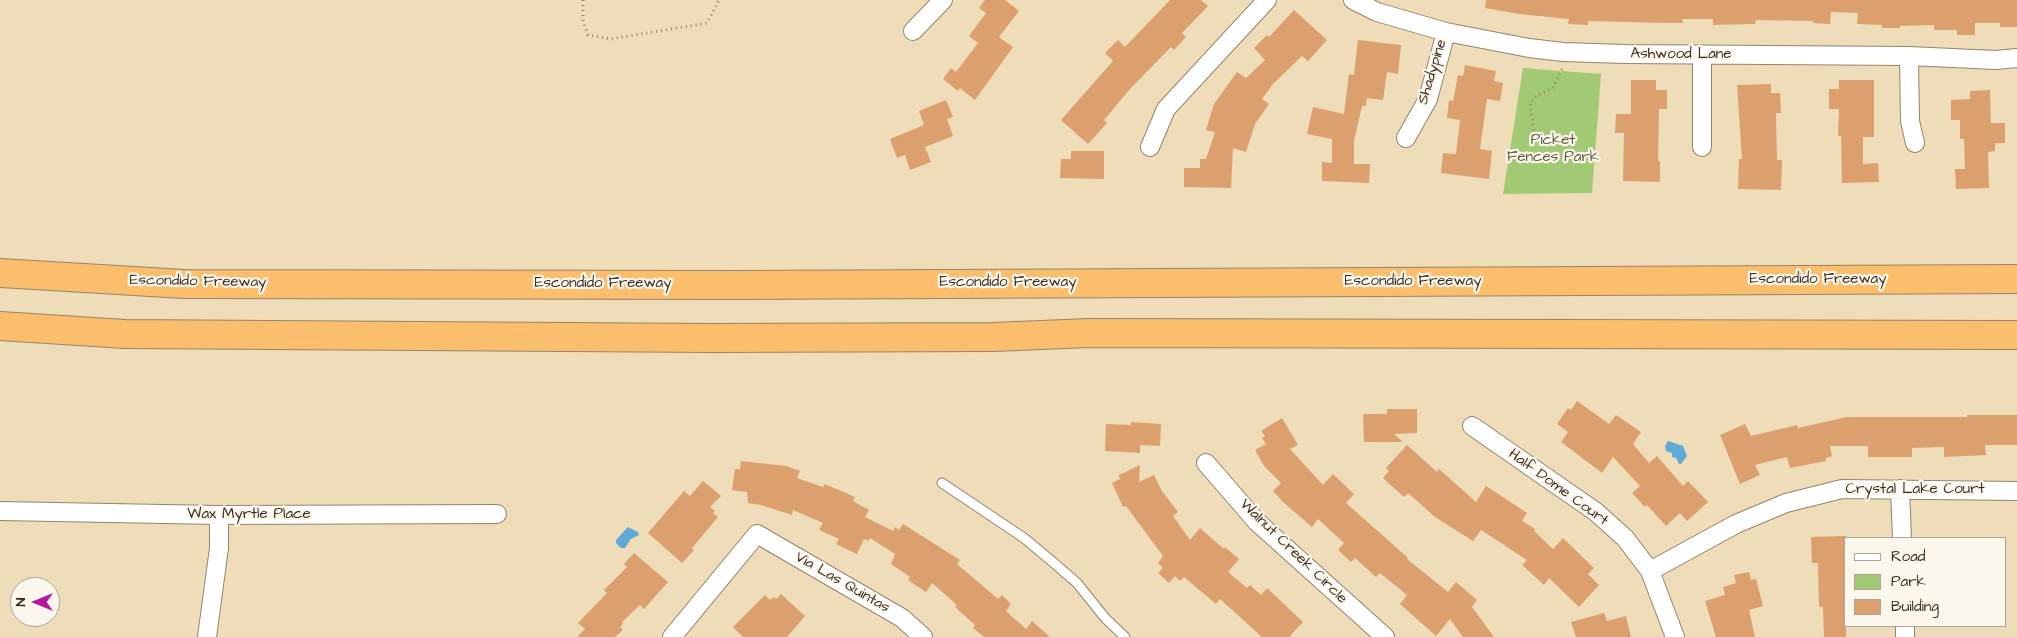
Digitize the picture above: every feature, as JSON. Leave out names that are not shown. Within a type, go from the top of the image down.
[{"type":"highway","name":"Escondido Freeway","points":[[0,272],[184,284],[735,285],[2017,278]]},
{"type":"highway","points":[[0,326],[125,334],[712,338],[993,337],[1089,333],[2017,335]]},
{"type":"street","points":[[913,31],[943,0]]},
{"type":"street","points":[[1150,147],[1166,109],[1267,0]]},
{"type":"street","name":"Ashwood Lane","points":[[1353,0],[1376,12],[1446,32],[1529,48],[1564,52],[1910,56],[1996,60],[2017,58]]},
{"type":"street","name":"Shadypine","points":[[1406,138],[1428,99],[1446,32]]},
{"type":"street","points":[[1702,55],[1702,147]]},
{"type":"street","points":[[1910,56],[1910,121],[1915,143]]},
{"type":"street","name":"Half Dome Court","points":[[1472,426],[1596,512],[1625,538],[1650,571],[1675,637]]},
{"type":"street","name":"Walnut Creek Circle","points":[[1206,463],[1257,522],[1385,637]]},
{"type":"street","name":"Crystal Lake Court","points":[[1650,571],[1736,524],[1786,502],[1842,489],[2017,491]]},
{"type":"street","points":[[1900,489],[1902,537]]},
{"type":"street","name":"Wax Myrtle Place","points":[[0,511],[219,515],[497,514]]},
{"type":"street","points":[[208,637],[219,548],[219,515]]},
{"type":"street","name":"Via Las Quintas","points":[[672,637],[757,534],[902,618],[923,637]]},
{"type":"lane","points":[[942,483],[1024,538],[1054,563],[1077,583],[1105,618],[1125,637]]},
{"type":"path","points":[[583,0],[584,21],[588,35],[610,39],[707,23],[719,0]]},
{"type":"path","points":[[1534,130],[1530,107],[1536,96],[1553,88],[1557,83],[1563,69],[1564,52]]},
{"type":"green space","name":"Picket Fences Park","points":[[1523,68],[1601,74],[1592,193],[1503,194]]},
{"type":"water","points":[[1668,441],[1683,446],[1687,456],[1681,464],[1679,464],[1676,458],[1672,457],[1672,453],[1666,451],[1665,446]]},
{"type":"water","points":[[628,527],[638,532],[639,535],[631,539],[625,548],[621,548],[616,543],[616,540]]},
{"type":"building","points":[[985,0],[1005,0],[1019,11],[999,37],[1013,47],[975,100],[960,88],[958,91],[943,79],[951,68],[956,72],[978,43],[969,36],[986,13],[979,8]]},
{"type":"building","points":[[1170,0],[1201,0],[1208,6],[1182,33],[1186,37],[1174,50],[1171,47],[1130,89],[1104,120],[1107,123],[1088,144],[1061,120],[1113,61],[1105,53],[1118,40],[1125,47]]},
{"type":"building","points":[[1486,0],[2017,0],[2017,27],[2000,27],[2000,23],[1975,23],[1975,35],[1957,35],[1957,30],[1934,30],[1934,25],[1882,28],[1882,25],[1857,24],[1858,13],[1831,12],[1830,24],[1813,23],[1813,21],[1756,20],[1755,24],[1713,25],[1713,19],[1682,19],[1683,23],[1588,21],[1588,25],[1568,24],[1569,19],[1519,14],[1485,8]]},
{"type":"building","points":[[1294,10],[1327,40],[1308,61],[1302,56],[1273,84],[1262,99],[1269,104],[1255,124],[1246,152],[1233,148],[1231,188],[1184,187],[1184,168],[1200,168],[1200,159],[1206,159],[1215,132],[1206,130],[1214,104],[1237,72],[1246,78],[1265,60],[1254,48],[1267,35],[1269,37]]},
{"type":"building","points":[[1358,40],[1401,45],[1398,74],[1387,72],[1383,100],[1367,98],[1366,106],[1362,106],[1354,141],[1354,164],[1370,164],[1369,183],[1322,181],[1322,162],[1332,163],[1332,139],[1307,134],[1313,107],[1344,114],[1349,74],[1354,75]]},
{"type":"building","points":[[1465,65],[1496,71],[1494,81],[1503,83],[1500,101],[1487,99],[1480,149],[1492,151],[1489,179],[1441,173],[1443,153],[1456,154],[1460,120],[1447,118],[1449,100],[1453,101],[1458,75],[1463,76]]},
{"type":"building","points":[[1631,80],[1656,80],[1656,90],[1667,90],[1667,109],[1659,109],[1658,161],[1660,161],[1660,182],[1623,181],[1624,133],[1615,133],[1616,114],[1631,114]]},
{"type":"building","points":[[1839,80],[1874,80],[1874,137],[1863,137],[1863,164],[1878,163],[1879,182],[1842,183],[1841,136],[1838,136],[1839,109],[1829,109],[1829,89],[1839,89]]},
{"type":"building","points":[[1771,84],[1771,93],[1780,93],[1781,113],[1776,113],[1777,160],[1782,160],[1781,190],[1738,189],[1739,159],[1742,159],[1737,85]]},
{"type":"building","points":[[1990,90],[1991,123],[2005,123],[2005,143],[1995,143],[1995,151],[1988,152],[1989,188],[1956,189],[1955,169],[1965,169],[1964,139],[1960,139],[1960,120],[1951,120],[1951,100],[1970,99],[1970,91]]},
{"type":"building","points":[[946,100],[953,117],[947,119],[953,136],[925,147],[931,162],[910,170],[905,155],[897,158],[890,139],[924,125],[919,111]]},
{"type":"building","points":[[1071,151],[1104,151],[1104,179],[1060,178],[1061,159],[1071,159]]},
{"type":"building","points":[[1577,401],[1609,424],[1616,415],[1641,432],[1633,444],[1649,463],[1657,456],[1683,486],[1688,481],[1708,502],[1687,521],[1680,513],[1666,526],[1647,505],[1645,507],[1632,493],[1640,486],[1613,457],[1602,473],[1561,442],[1568,432],[1557,424],[1568,408],[1571,410]]},
{"type":"building","points":[[1387,409],[1417,409],[1417,433],[1394,434],[1403,442],[1364,442],[1363,414],[1387,414]]},
{"type":"building","points":[[1967,415],[2017,415],[2017,445],[1985,445],[1986,455],[1944,457],[1944,447],[1912,448],[1912,457],[1868,457],[1868,446],[1830,446],[1832,456],[1826,458],[1826,461],[1790,468],[1787,457],[1755,465],[1760,475],[1740,484],[1720,435],[1745,424],[1751,436],[1797,425],[1798,428],[1847,417],[1967,417]]},
{"type":"building","points":[[1282,418],[1298,445],[1290,449],[1323,485],[1333,474],[1354,494],[1346,503],[1407,559],[1448,592],[1456,582],[1477,600],[1472,607],[1494,637],[1463,637],[1450,619],[1436,636],[1400,604],[1407,595],[1380,573],[1376,577],[1355,558],[1351,562],[1338,550],[1344,543],[1318,519],[1312,527],[1283,502],[1273,491],[1281,483],[1264,466],[1255,450],[1266,444],[1262,438],[1265,436],[1261,431]]},
{"type":"building","points":[[1131,422],[1161,424],[1160,446],[1140,445],[1140,453],[1105,451],[1106,424],[1131,425]]},
{"type":"building","points":[[1407,445],[1437,472],[1439,469],[1476,502],[1486,486],[1527,513],[1522,521],[1535,529],[1534,531],[1553,549],[1563,538],[1594,568],[1588,574],[1599,585],[1579,607],[1549,578],[1544,585],[1522,565],[1527,560],[1481,530],[1473,541],[1435,517],[1408,493],[1404,497],[1383,478],[1389,471],[1386,468]]},
{"type":"building","points":[[741,461],[786,466],[800,471],[797,478],[823,487],[825,484],[855,497],[853,501],[869,510],[865,517],[893,531],[895,527],[899,530],[903,524],[960,560],[957,564],[998,599],[1002,595],[1011,604],[1006,611],[1026,629],[1032,621],[1050,637],[984,637],[973,628],[975,625],[955,607],[957,605],[932,583],[926,592],[908,580],[910,577],[891,564],[895,554],[870,538],[868,541],[864,539],[857,554],[836,544],[839,539],[819,530],[823,523],[793,510],[792,515],[748,503],[747,492],[732,490],[735,469],[740,469]]},
{"type":"building","points":[[1140,465],[1139,482],[1154,475],[1162,491],[1178,512],[1173,516],[1190,540],[1200,528],[1224,549],[1225,547],[1239,559],[1228,572],[1247,588],[1250,585],[1261,595],[1267,588],[1303,622],[1289,637],[1262,637],[1220,599],[1216,604],[1184,577],[1180,581],[1175,576],[1169,583],[1158,573],[1163,568],[1158,563],[1163,556],[1126,506],[1123,507],[1112,483],[1120,479],[1119,475]]},
{"type":"building","points":[[703,481],[721,496],[710,507],[718,517],[682,563],[648,533],[684,491],[690,496]]},
{"type":"building","points":[[1846,536],[1844,537],[1844,627],[1846,627],[1846,637],[1824,637],[1823,607],[1819,607],[1818,563],[1812,563],[1811,537]]},
{"type":"building","points":[[634,553],[668,582],[644,609],[640,605],[622,622],[623,624],[620,627],[623,630],[615,637],[577,637],[585,629],[578,623],[607,593],[604,590],[627,567],[624,564]]},
{"type":"building","points":[[1749,572],[1751,580],[1756,579],[1763,606],[1749,610],[1755,637],[1716,637],[1705,601],[1725,595],[1723,587],[1736,583],[1734,575]]},
{"type":"building","points":[[781,594],[805,616],[787,637],[743,637],[733,627],[765,595],[770,600],[774,597],[776,599]]},
{"type":"building","points":[[1604,613],[1607,621],[1626,616],[1631,637],[1576,637],[1571,622]]}]
